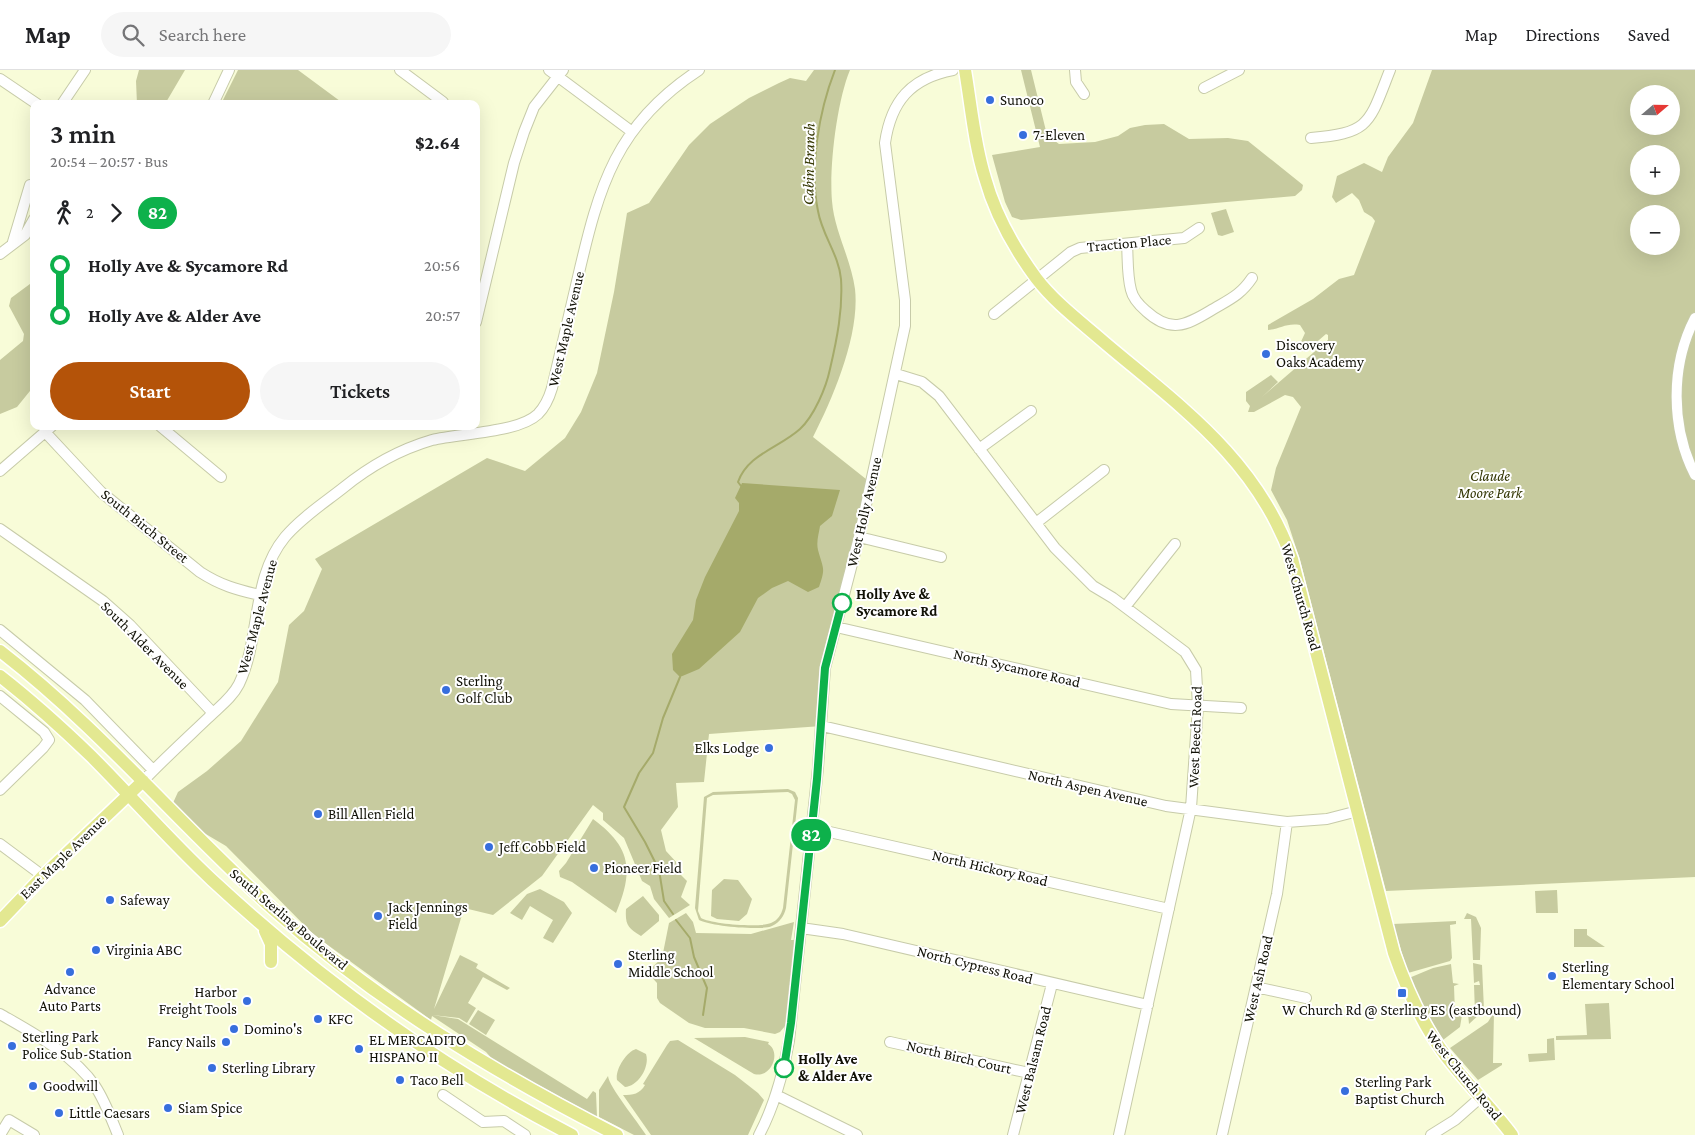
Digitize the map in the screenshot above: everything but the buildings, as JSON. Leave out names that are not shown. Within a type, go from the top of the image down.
[{"type":"main road","name":"West Church Road","points":[[965,70],[984,176],[1005,228],[1038,280],[1070,313],[1210,433],[1245,471],[1269,506],[1292,559],[1394,953],[1412,1001],[1426,1028],[1446,1057],[1512,1135]]},
{"type":"main road","name":"South Sterling Boulevard","points":[[0,651],[48,689],[86,724],[249,887],[296,929],[355,975],[434,1032],[494,1069],[617,1135]]},
{"type":"main road","name":"South Sterling Boulevard","points":[[0,676],[64,730],[201,869],[263,926],[330,980],[401,1033],[481,1085],[572,1135]]},
{"type":"main road","name":"West Maple Avenue","points":[[128,794],[143,781]]},
{"type":"main road","name":"East Maple Avenue","points":[[0,922],[43,876],[128,794]]},
{"type":"main road","points":[[263,926],[271,944],[271,962]]},
{"type":"street","points":[[65,100],[85,70]]},
{"type":"street","points":[[214,100],[229,70]]},
{"type":"street","points":[[400,70],[440,100]]},
{"type":"street","points":[[549,70],[560,73],[631,132]]},
{"type":"street","name":"West Maple Avenue","points":[[480,429],[508,428],[526,422],[547,403],[590,222],[606,176],[631,132],[659,102],[699,70]]},
{"type":"street","name":"West Holly Avenue","points":[[759,1135],[776,1095],[789,1041],[822,726],[825,668],[859,537],[905,326],[905,300],[885,143],[888,124],[897,104],[914,85],[925,78],[953,70]]},
{"type":"street","points":[[1074,70],[1076,82],[1084,94]]},
{"type":"street","points":[[1204,88],[1239,70]]},
{"type":"street","points":[[1311,138],[1341,136],[1362,127],[1374,111],[1390,70]]},
{"type":"street","points":[[480,305],[514,163],[524,132],[534,107],[560,73]]},
{"type":"street","points":[[0,79],[31,100]]},
{"type":"street","points":[[74,100],[75,87]]},
{"type":"street","points":[[13,242],[30,186]]},
{"type":"street","points":[[0,254],[13,242],[26,235],[30,227]]},
{"type":"street","name":"Traction Place","points":[[994,314],[1071,252],[1080,248],[1184,238],[1199,228]]},
{"type":"street","points":[[1127,244],[1131,289],[1134,298],[1157,321],[1168,325],[1189,323],[1243,291],[1252,278]]},
{"type":"street","points":[[1695,318],[1683,351],[1676,401],[1681,436],[1695,475]]},
{"type":"street","name":"West Beech Road","points":[[896,374],[922,382],[939,396],[1055,548],[1093,586],[1125,607],[1185,652],[1196,670],[1198,706],[1192,808],[1119,1135]]},
{"type":"street","points":[[979,449],[1031,411]]},
{"type":"street","points":[[0,471],[49,430]]},
{"type":"street","name":"South Birch Street","points":[[49,430],[101,492],[200,572],[217,583],[260,595]]},
{"type":"street","points":[[165,430],[221,477]]},
{"type":"street","name":"West Maple Avenue","points":[[143,781],[227,700],[239,683],[251,643],[260,595],[267,571],[284,538],[353,480],[398,452],[465,430]]},
{"type":"street","points":[[1036,523],[1104,470]]},
{"type":"street","name":"South Alder Avenue","points":[[0,530],[102,601],[130,625],[213,713]]},
{"type":"street","points":[[859,537],[941,557]]},
{"type":"street","points":[[1125,607],[1174,544]]},
{"type":"street","name":"North Sycamore Road","points":[[836,627],[1171,704],[1242,708]]},
{"type":"street","points":[[0,630],[85,700],[154,770]]},
{"type":"street","points":[[0,696],[44,732],[49,740],[0,790]]},
{"type":"street","name":"North Aspen Avenue","points":[[822,726],[1141,801],[1287,822],[1327,819],[1358,811]]},
{"type":"street","name":"West Ash Road","points":[[1222,1135],[1277,894],[1287,822]]},
{"type":"street","name":"North Hickory Road","points":[[812,828],[1169,910]]},
{"type":"street","points":[[0,844],[43,876]]},
{"type":"street","name":"North Cypress Road","points":[[801,928],[843,934],[1148,1005]]},
{"type":"street","name":"West Balsam Road","points":[[1013,1135],[1052,984]]},
{"type":"street","points":[[1256,987],[1306,998]]},
{"type":"street","points":[[0,1014],[34,1033],[70,1059],[83,1072],[103,1100],[118,1135]]},
{"type":"street","name":"North Birch Court","points":[[890,1042],[1029,1073]]},
{"type":"street","points":[[443,1095],[483,1122],[504,1121],[525,1135]]},
{"type":"street","points":[[776,1095],[857,1135]]},
{"type":"street","points":[[1431,1135],[1456,1120],[1481,1097]]},
{"type":"street","points":[[0,1135],[10,1120],[34,1135]]},
{"type":"green space","points":[[139,70],[185,70],[167,100],[137,100],[136,81]]},
{"type":"green space","points":[[238,70],[298,70],[339,100],[223,100]]},
{"type":"green space","points":[[814,70],[850,70],[841,99],[835,134],[831,187],[833,212],[853,278],[855,307],[854,325],[844,364],[813,437],[871,483],[836,627],[822,726],[709,734],[704,782],[676,783],[678,807],[661,830],[666,851],[678,864],[677,871],[687,881],[681,897],[690,905],[669,918],[654,899],[650,886],[642,881],[624,838],[603,820],[603,813],[593,805],[542,876],[493,915],[464,908],[434,1009],[460,955],[478,964],[476,968],[510,988],[507,990],[483,977],[468,1003],[476,1008],[467,1023],[459,1018],[432,1015],[458,1019],[587,1099],[593,1091],[596,1093],[597,1117],[494,1061],[486,1052],[432,1016],[431,1020],[314,935],[226,846],[204,833],[173,803],[178,792],[207,771],[241,741],[278,682],[289,625],[304,611],[322,569],[315,559],[487,458],[525,471],[565,438],[581,412],[597,373],[614,292],[627,213],[649,203],[689,145],[710,124],[749,98],[790,78],[806,81]]},
{"type":"green space","points":[[1021,70],[1031,70],[1047,135],[1059,144],[1095,142],[1118,136],[1130,128],[1164,124],[1189,139],[1228,138],[1248,141],[1303,185],[1302,190],[1295,196],[1021,220],[1012,217],[1005,202],[992,155],[1040,147]]},
{"type":"green space","name":"Claude Moore Park","points":[[1432,70],[1695,70],[1695,877],[1386,891],[1300,560],[1287,520],[1271,490],[1276,468],[1301,407],[1293,397],[1285,395],[1254,412],[1248,412],[1250,406],[1246,401],[1246,392],[1271,375],[1278,382],[1262,397],[1328,340],[1328,335],[1326,334],[1305,352],[1299,346],[1305,333],[1300,325],[1290,325],[1268,330],[1268,325],[1313,299],[1339,279],[1354,275],[1375,221],[1364,212],[1359,200],[1352,193],[1336,203],[1332,197],[1337,176],[1364,163],[1382,172],[1388,157],[1413,123]]},
{"type":"green space","points":[[1226,209],[1234,232],[1222,236],[1218,235],[1211,213]]},
{"type":"green space","points":[[30,284],[30,391],[17,407],[0,414],[0,360],[23,341],[24,334],[9,306],[11,298]]},
{"type":"green space","points":[[788,789],[795,792],[798,798],[786,908],[781,919],[772,926],[758,928],[736,927],[699,920],[695,908],[704,797],[713,792]],"holes":[[[788,792],[792,794],[795,800],[783,908],[779,917],[771,923],[757,925],[725,924],[701,918],[698,911],[707,798],[713,795]]]},
{"type":"green space","name":"Pioneer Field","points":[[593,819],[615,839],[626,860],[625,884],[616,913],[572,882],[560,877],[559,871]]},
{"type":"green space","points":[[724,879],[738,880],[752,899],[747,914],[739,921],[717,919],[711,916],[712,890]]},
{"type":"green space","points":[[540,889],[564,902],[572,913],[553,943],[543,938],[553,920],[530,906],[522,920],[510,913],[527,894]]},
{"type":"green space","points":[[1557,890],[1558,913],[1536,913],[1535,891]]},
{"type":"green space","points":[[643,896],[659,915],[659,921],[641,936],[628,926],[626,909]]},
{"type":"green space","points":[[686,913],[693,922],[696,933],[751,934],[794,922],[791,940],[794,940],[785,1026],[780,1032],[775,1034],[744,1028],[705,1028],[689,1023],[660,1003],[657,998],[657,983],[647,972],[662,958],[669,923]]},
{"type":"green space","points":[[1467,913],[1476,917],[1481,928],[1480,960],[1473,960],[1471,919],[1464,919]]},
{"type":"green space","points":[[1456,921],[1456,924],[1450,925],[1452,958],[1450,961],[1408,973],[1393,924]]},
{"type":"green space","points":[[1574,929],[1587,929],[1587,935],[1605,947],[1574,947]]},
{"type":"green space","points":[[1473,963],[1482,965],[1484,1010],[1469,1024],[1468,1014],[1475,1013],[1474,985],[1480,985],[1479,981],[1474,983]]},
{"type":"green space","points":[[1451,964],[1453,983],[1459,984],[1454,986],[1455,1014],[1462,1015],[1460,1027],[1443,1040],[1409,978],[1433,968]]},
{"type":"green space","points":[[1609,1003],[1611,1039],[1556,1040],[1556,1036],[1587,1035],[1585,1004]]},
{"type":"green space","points":[[478,1010],[495,1020],[486,1035],[469,1024]]},
{"type":"green space","points":[[1494,1012],[1493,1063],[1502,1063],[1502,1065],[1478,1080],[1450,1048],[1488,1022]]},
{"type":"green space","points":[[745,1037],[769,1042],[768,1044],[772,1048],[774,1058],[770,1069],[765,1073],[754,1074],[694,1038]]},
{"type":"green space","points":[[1554,1038],[1555,1060],[1529,1062],[1528,1054],[1547,1053],[1547,1039]]},
{"type":"green space","points":[[678,1040],[735,1075],[764,1100],[748,1135],[651,1135],[623,1095],[633,1094],[641,1090],[667,1045],[670,1041]]},
{"type":"green space","points":[[636,1049],[646,1054],[645,1069],[635,1083],[625,1087],[617,1080],[619,1067],[625,1057]]},
{"type":"green space","points":[[608,1076],[618,1096],[646,1135],[634,1135],[599,1117],[599,1090]]},
{"type":"shaded area","points":[[742,483],[840,490],[832,516],[820,526],[817,544],[823,568],[819,587],[808,592],[788,581],[772,588],[758,598],[740,632],[699,669],[680,677],[673,670],[672,654],[693,620],[696,600],[705,577],[739,511],[739,503],[735,498]]},
{"type":"waterway","name":"Cabin Branch","points":[[741,486],[738,482],[749,465],[756,458],[792,436],[810,417],[822,393],[833,358],[840,313],[841,279],[840,270],[818,211],[815,194],[815,158],[824,103],[835,70]]},
{"type":"waterway","points":[[673,914],[664,901],[659,870],[624,807],[639,773],[653,753],[663,718],[680,677]]},
{"type":"waterway","points":[[676,920],[690,938],[694,957],[707,988],[703,1015]]},
{"type":"bus line","name":"82","points":[[784,1068],[789,1041],[817,779],[825,668],[842,603]]},
{"type":"place","name":"Sunoco","points":[[990,100]]},
{"type":"place","name":"7-Eleven","points":[[1023,135]]},
{"type":"place","name":"Discovery Oaks Academy","points":[[1266,354]]},
{"type":"place","name":"Holly Ave & Sycamore Rd","points":[[842,603]]},
{"type":"place","name":"Sterling Golf Club","points":[[446,690]]},
{"type":"place","name":"Elks Lodge","points":[[769,748]]},
{"type":"place","name":"Bill Allen Field","points":[[318,814]]},
{"type":"place","name":"Jeff Cobb Field","points":[[489,847]]},
{"type":"place","name":"Pioneer Field","points":[[594,868]]},
{"type":"place","name":"Safeway","points":[[110,900]]},
{"type":"place","name":"Jack Jennings Field","points":[[378,916]]},
{"type":"place","name":"Virginia ABC","points":[[96,950]]},
{"type":"place","name":"Sterling Middle School","points":[[618,964]]},
{"type":"place","name":"Advance Auto Parts","points":[[70,972]]},
{"type":"place","name":"Sterling Elementary School","points":[[1552,976]]},
{"type":"place","name":"W Church Rd @ Sterling ES (eastbound)","points":[[1402,993]]},
{"type":"place","name":"Harbor Freight Tools","points":[[247,1001]]},
{"type":"place","name":"KFC","points":[[318,1019]]},
{"type":"place","name":"Domino's","points":[[234,1029]]},
{"type":"place","name":"Fancy Nails","points":[[226,1042]]},
{"type":"place","name":"Sterling Park Police Sub-Station","points":[[12,1046]]},
{"type":"place","name":"EL MERCADITO HISPANO II","points":[[359,1049]]},
{"type":"place","name":"Sterling Library","points":[[212,1068]]},
{"type":"place","name":"Holly Ave & Alder Ave","points":[[784,1068]]},
{"type":"place","name":"Taco Bell","points":[[400,1080]]},
{"type":"place","name":"Goodwill","points":[[33,1086]]},
{"type":"place","name":"Sterling Park Baptist Church","points":[[1345,1091]]},
{"type":"place","name":"Siam Spice","points":[[168,1108]]},
{"type":"place","name":"Little Caesars","points":[[59,1113]]}]
